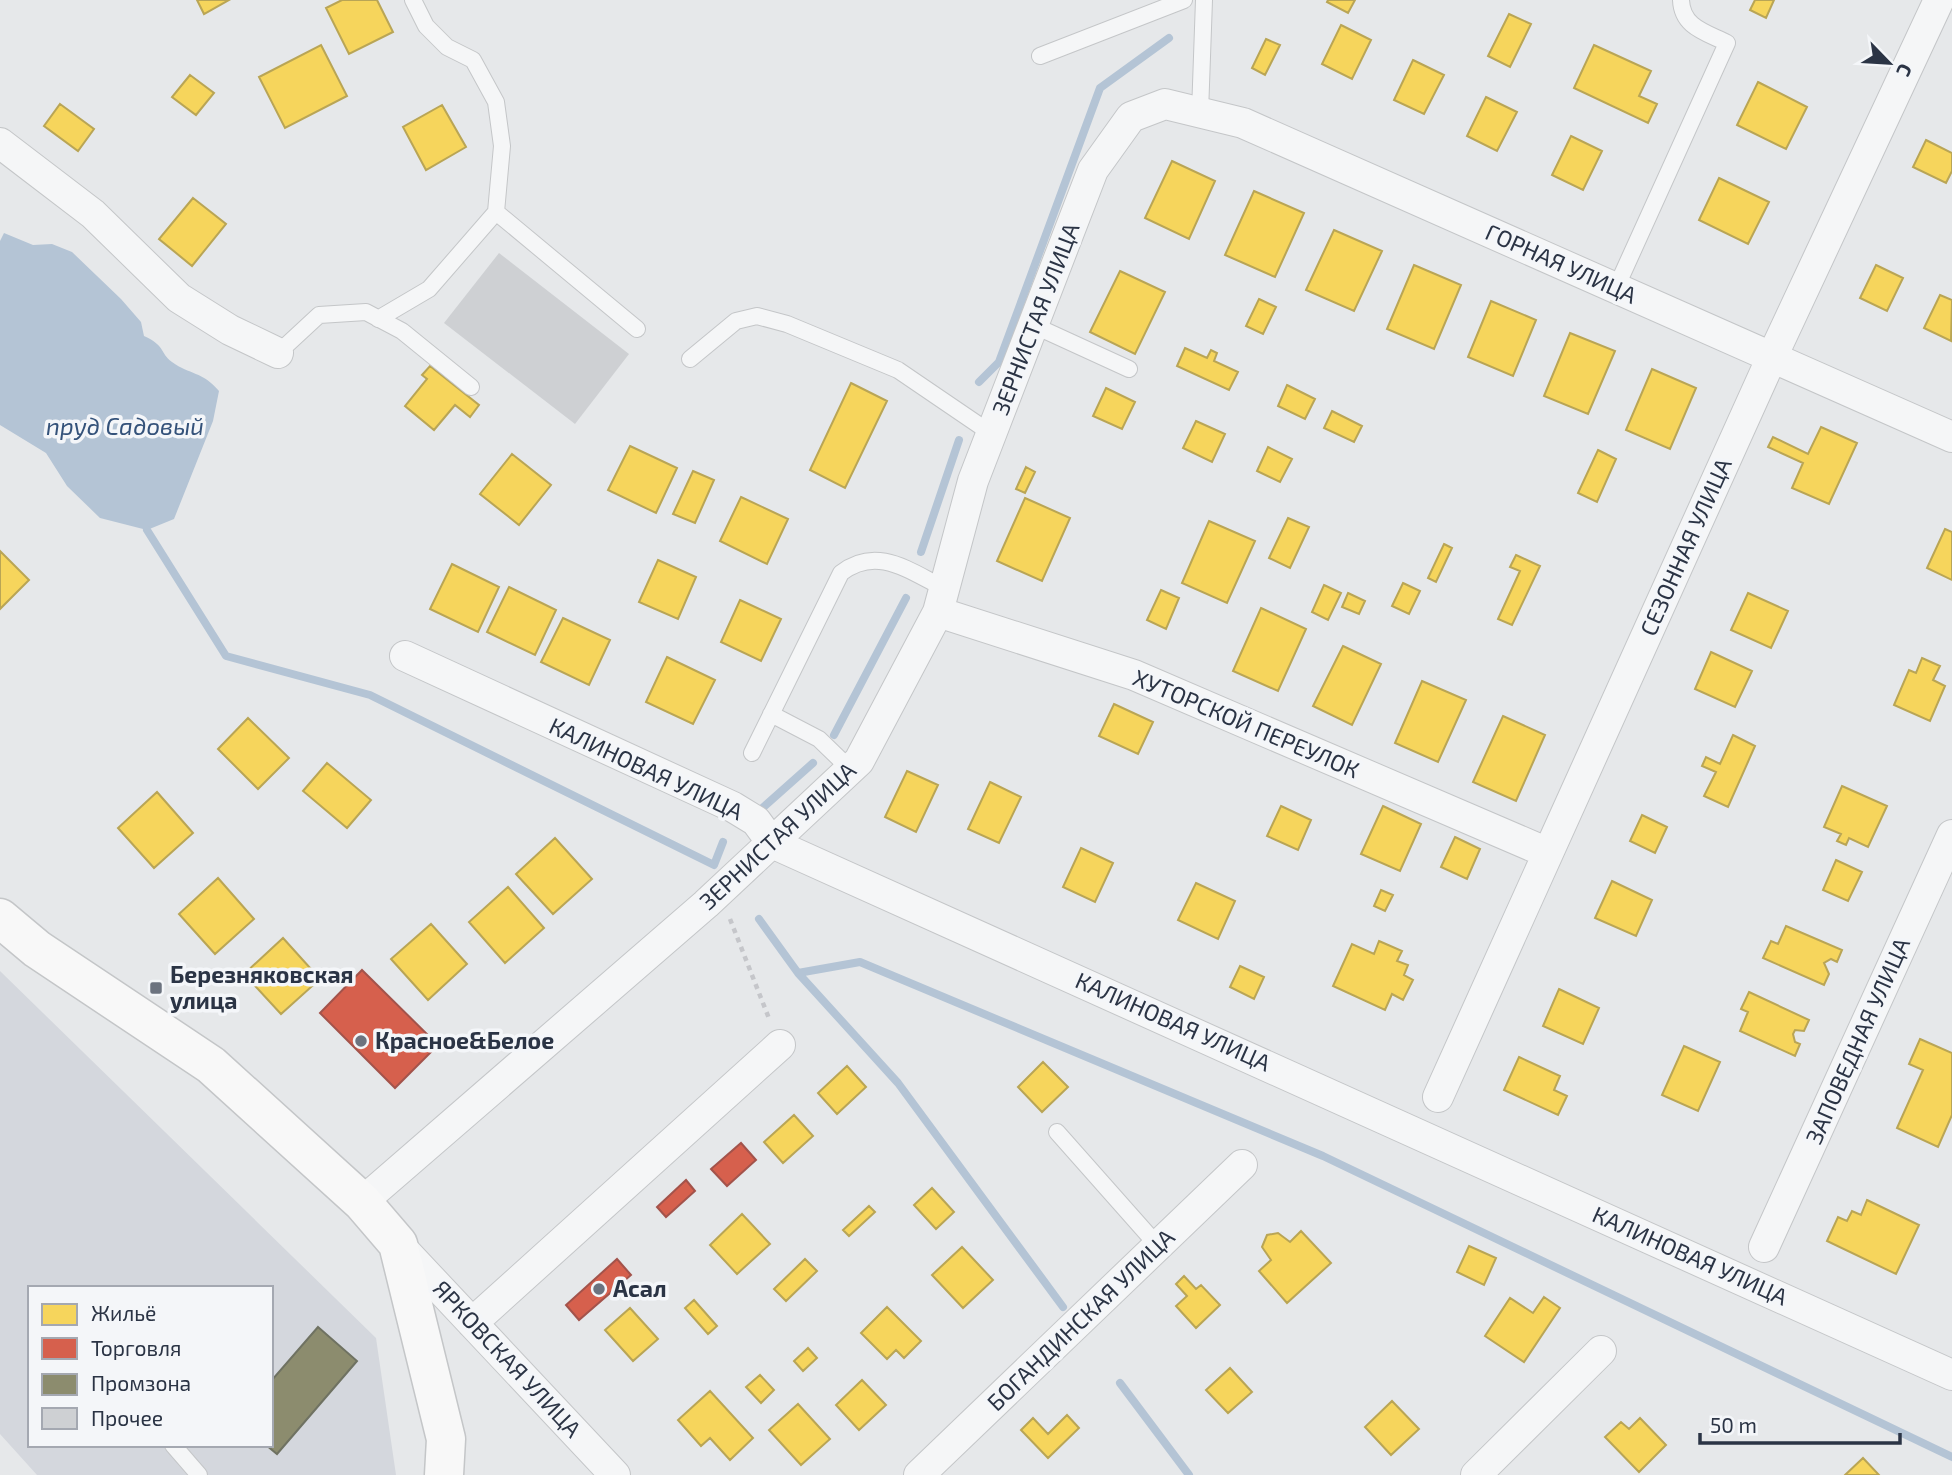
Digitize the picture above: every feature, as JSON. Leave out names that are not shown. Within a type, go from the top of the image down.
[{"type":"street","name":"СЕЗОННАЯ УЛИЦА","points":[[1438,1097],[1772,357],[1939,0]]},
{"type":"street","name":"ГОРНАЯ УЛИЦА","points":[[1165,104],[1243,123],[1952,437]]},
{"type":"street","name":"ЗЕРНИСТАЯ УЛИЦА","points":[[362,1202],[719,892],[859,761],[941,600],[973,481],[1093,170],[1131,117],[1165,104]]},
{"type":"street","points":[[0,143],[93,214],[179,298],[230,330],[278,353]]},
{"type":"street","name":"ХУТОРСКОЙ ПЕРЕУЛОК","points":[[941,600],[1134,676],[1548,853]]},
{"type":"street","name":"КАЛИНОВАЯ УЛИЦА","points":[[405,656],[733,807],[756,821],[772,843],[1952,1375]]},
{"type":"street","name":"ЗАПОВЕДНАЯ УЛИЦА","points":[[1764,1247],[1952,835]]},
{"type":"street","points":[[0,918],[37,949],[211,1065],[362,1202],[398,1244],[446,1439],[443,1475]]},
{"type":"street","points":[[472,1323],[780,1045]]},
{"type":"street","name":"БОГАНДИНСКАЯ УЛИЦА","points":[[919,1475],[1242,1165]]},
{"type":"street","name":"ЯРКОВСКАЯ УЛИЦА","points":[[398,1244],[615,1475]]},
{"type":"street","points":[[1476,1475],[1601,1351]]},
{"type":"lane","points":[[378,319],[429,289],[496,212],[502,146],[496,102],[473,60],[447,47],[426,26],[414,0]]},
{"type":"lane","points":[[1040,56],[1184,0]]},
{"type":"lane","points":[[1200,113],[1203,0]]},
{"type":"lane","points":[[1616,288],[1727,43],[1691,25],[1682,15],[1681,0]]},
{"type":"lane","points":[[496,212],[637,329]]},
{"type":"lane","points":[[278,353],[319,315],[366,312],[402,331],[471,387]]},
{"type":"lane","points":[[690,359],[736,321],[757,316],[788,324],[898,370],[992,434]]},
{"type":"lane","points":[[1033,325],[1129,369]]},
{"type":"lane","points":[[752,753],[841,573],[854,562],[873,559],[892,563],[941,600]]},
{"type":"lane","points":[[771,714],[819,739],[850,769]]},
{"type":"lane","points":[[1057,1132],[1158,1246]]},
{"type":"lane","points":[[175,1447],[199,1475]]},
{"type":"path","points":[[719,892],[780,1045]]},
{"type":"shaded area","points":[[0,971],[376,1338],[396,1475],[37,1475],[0,1434]]},
{"type":"water","name":"пруд Садовый","points":[[4,233],[33,245],[52,244],[72,252],[141,322],[144,336],[156,343],[172,362],[201,376],[219,391],[213,421],[174,519],[147,530],[100,518],[67,486],[46,453],[0,425],[0,241]]},
{"type":"building: Жильё","points":[[197,0],[229,0],[204,14]]},
{"type":"building: Жильё","points":[[342,0],[377,0],[393,32],[349,54],[326,8]]},
{"type":"building: Жильё","points":[[1355,0],[1348,13],[1327,2]]},
{"type":"building: Жильё","points":[[1755,0],[1774,0],[1766,18],[1750,10]]},
{"type":"building: Жильё","points":[[1509,14],[1531,24],[1510,67],[1488,56]]},
{"type":"building: Жильё","points":[[1341,25],[1371,40],[1352,79],[1322,64]]},
{"type":"building: Жильё","points":[[1266,39],[1280,45],[1265,75],[1252,68]]},
{"type":"building: Жильё","points":[[321,45],[347,96],[285,128],[259,77]]},
{"type":"building: Жильё","points":[[1594,45],[1651,71],[1639,96],[1657,104],[1648,123],[1574,88]]},
{"type":"building: Жильё","points":[[1413,60],[1444,75],[1424,114],[1394,100]]},
{"type":"building: Жильё","points":[[190,75],[214,93],[196,115],[172,97]]},
{"type":"building: Жильё","points":[[1758,82],[1807,107],[1786,149],[1737,125]]},
{"type":"building: Жильё","points":[[1486,97],[1517,112],[1497,151],[1467,136]]},
{"type":"building: Жильё","points":[[60,104],[94,129],[78,151],[44,126]]},
{"type":"building: Жильё","points":[[442,105],[466,147],[426,170],[403,127]]},
{"type":"building: Жильё","points":[[1571,136],[1602,151],[1583,190],[1552,175]]},
{"type":"building: Жильё","points":[[1926,140],[1952,153],[1952,171],[1946,183],[1913,167]]},
{"type":"building: Жильё","points":[[1172,161],[1215,181],[1189,239],[1145,218]]},
{"type":"building: Жильё","points":[[1719,178],[1769,202],[1748,244],[1699,220]]},
{"type":"building: Жильё","points":[[1254,191],[1304,213],[1275,277],[1225,255]]},
{"type":"building: Жильё","points":[[193,198],[226,224],[192,266],[159,239]]},
{"type":"building: Жильё","points":[[1334,230],[1382,251],[1354,311],[1306,290]]},
{"type":"building: Жильё","points":[[1414,265],[1461,285],[1434,349],[1387,329]]},
{"type":"building: Жильё","points":[[1876,265],[1903,278],[1887,311],[1860,298]]},
{"type":"building: Жильё","points":[[1120,271],[1165,292],[1135,354],[1090,332]]},
{"type":"building: Жильё","points":[[1940,295],[1952,300],[1951,341],[1924,328]]},
{"type":"building: Жильё","points":[[1259,299],[1276,307],[1263,334],[1246,326]]},
{"type":"building: Жильё","points":[[1491,301],[1536,320],[1513,376],[1468,357]]},
{"type":"building: Жильё","points":[[1570,333],[1615,351],[1588,414],[1544,396]]},
{"type":"building: Жильё","points":[[1185,348],[1207,358],[1211,350],[1217,353],[1214,361],[1238,372],[1229,390],[1177,366]]},
{"type":"building: Жильё","points":[[430,366],[479,405],[470,417],[455,405],[434,430],[405,406],[427,379],[422,375]]},
{"type":"building: Жильё","points":[[1652,369],[1696,388],[1670,449],[1626,430]]},
{"type":"building: Жильё","points":[[851,383],[887,401],[845,488],[810,470]]},
{"type":"building: Жильё","points":[[1287,385],[1315,399],[1305,419],[1278,406]]},
{"type":"building: Жильё","points":[[1106,388],[1135,402],[1122,429],[1093,416]]},
{"type":"building: Жильё","points":[[1332,411],[1362,426],[1354,442],[1324,428]]},
{"type":"building: Жильё","points":[[1196,421],[1225,434],[1212,462],[1183,448]]},
{"type":"building: Жильё","points":[[1821,427],[1857,443],[1829,504],[1792,488],[1803,463],[1768,447],[1773,437],[1808,454]]},
{"type":"building: Жильё","points":[[630,446],[677,468],[656,513],[608,490]]},
{"type":"building: Жильё","points":[[1268,447],[1292,459],[1280,482],[1257,471]]},
{"type":"building: Жильё","points":[[1598,450],[1616,459],[1597,502],[1578,493]]},
{"type":"building: Жильё","points":[[512,454],[551,485],[519,525],[480,494]]},
{"type":"building: Жильё","points":[[1026,467],[1035,472],[1025,493],[1016,489]]},
{"type":"building: Жильё","points":[[693,471],[714,480],[695,523],[673,514]]},
{"type":"building: Жильё","points":[[741,497],[788,519],[767,564],[720,541]]},
{"type":"building: Жильё","points":[[1025,498],[1070,518],[1042,581],[997,561]]},
{"type":"building: Жильё","points":[[1288,518],[1309,527],[1290,568],[1269,558]]},
{"type":"building: Жильё","points":[[1209,521],[1255,541],[1227,603],[1182,583]]},
{"type":"building: Жильё","points":[[1945,529],[1952,532],[1952,580],[1927,568]]},
{"type":"building: Жильё","points":[[1444,544],[1452,548],[1436,582],[1428,578]]},
{"type":"building: Жильё","points":[[0,551],[29,580],[0,609]]},
{"type":"building: Жильё","points":[[1516,555],[1540,566],[1512,625],[1498,619],[1520,571],[1510,567]]},
{"type":"building: Жильё","points":[[658,560],[696,577],[678,619],[639,602]]},
{"type":"building: Жильё","points":[[452,564],[499,587],[478,632],[430,609]]},
{"type":"building: Жильё","points":[[1403,583],[1420,591],[1409,614],[1392,606]]},
{"type":"building: Жильё","points":[[1324,585],[1341,593],[1328,620],[1312,612]]},
{"type":"building: Жильё","points":[[509,587],[556,610],[535,655],[487,632]]},
{"type":"building: Жильё","points":[[1161,590],[1179,598],[1166,629],[1147,620]]},
{"type":"building: Жильё","points":[[1348,593],[1365,601],[1359,614],[1342,607]]},
{"type":"building: Жильё","points":[[1748,593],[1788,611],[1771,648],[1731,630]]},
{"type":"building: Жильё","points":[[740,600],[781,619],[761,661],[721,642]]},
{"type":"building: Жильё","points":[[1261,608],[1306,629],[1278,691],[1233,671]]},
{"type":"building: Жильё","points":[[563,618],[610,640],[589,685],[541,662]]},
{"type":"building: Жильё","points":[[1343,646],[1381,664],[1352,725],[1313,706]]},
{"type":"building: Жильё","points":[[1711,652],[1752,671],[1735,707],[1695,689]]},
{"type":"building: Жильё","points":[[667,657],[715,680],[693,724],[646,702]]},
{"type":"building: Жильё","points":[[1922,658],[1940,666],[1933,680],[1945,686],[1930,721],[1894,705],[1909,670],[1916,673]]},
{"type":"building: Жильё","points":[[1422,681],[1466,700],[1438,762],[1395,743]]},
{"type":"building: Жильё","points":[[1114,704],[1153,722],[1138,754],[1099,736]]},
{"type":"building: Жильё","points":[[1503,716],[1545,735],[1516,801],[1473,782]]},
{"type":"building: Жильё","points":[[248,718],[289,758],[258,789],[218,749]]},
{"type":"building: Жильё","points":[[1733,735],[1755,746],[1728,807],[1704,796],[1716,772],[1702,766],[1706,757],[1720,764]]},
{"type":"building: Жильё","points":[[327,763],[371,800],[347,828],[303,791]]},
{"type":"building: Жильё","points":[[907,771],[938,785],[916,832],[885,817]]},
{"type":"building: Жильё","points":[[990,782],[1021,797],[999,843],[968,829]]},
{"type":"building: Жильё","points":[[1842,786],[1887,806],[1868,847],[1849,838],[1846,845],[1837,841],[1841,834],[1824,827]]},
{"type":"building: Жильё","points":[[157,792],[193,833],[154,868],[118,828]]},
{"type":"building: Жильё","points":[[1281,806],[1311,820],[1298,850],[1267,836]]},
{"type":"building: Жильё","points":[[1383,806],[1421,824],[1400,871],[1361,854]]},
{"type":"building: Жильё","points":[[1642,815],[1667,827],[1655,853],[1630,841]]},
{"type":"building: Жильё","points":[[1455,837],[1480,849],[1467,879],[1441,867]]},
{"type":"building: Жильё","points":[[555,838],[592,879],[553,914],[516,874]]},
{"type":"building: Жильё","points":[[1081,848],[1113,863],[1095,902],[1063,887]]},
{"type":"building: Жильё","points":[[1836,860],[1862,872],[1848,901],[1823,890]]},
{"type":"building: Жильё","points":[[218,878],[254,919],[215,954],[179,914]]},
{"type":"building: Жильё","points":[[1612,881],[1652,900],[1636,936],[1595,918]]},
{"type":"building: Жильё","points":[[1196,883],[1235,901],[1218,939],[1178,920]]},
{"type":"building: Жильё","points":[[508,887],[544,928],[505,963],[469,922]]},
{"type":"building: Жильё","points":[[1381,890],[1393,895],[1385,911],[1374,906]]},
{"type":"building: Жильё","points":[[431,924],[467,964],[428,1000],[391,959]]},
{"type":"building: Жильё","points":[[1786,926],[1842,950],[1837,962],[1831,959],[1824,963],[1829,974],[1824,985],[1763,958],[1771,941],[1778,944]]},
{"type":"building: Жильё","points":[[283,938],[320,979],[281,1014],[244,974]]},
{"type":"building: Жильё","points":[[1379,941],[1402,951],[1397,961],[1408,965],[1404,975],[1413,980],[1403,1000],[1392,994],[1385,1010],[1333,986],[1352,944],[1374,954]]},
{"type":"building: Жильё","points":[[1240,966],[1264,977],[1254,999],[1230,987]]},
{"type":"building: Жильё","points":[[1559,989],[1599,1008],[1583,1044],[1543,1026]]},
{"type":"building: Жильё","points":[[1749,992],[1809,1020],[1804,1031],[1795,1030],[1793,1034],[1795,1042],[1800,1044],[1795,1056],[1740,1031],[1748,1012],[1741,1009]]},
{"type":"building: Жильё","points":[[1920,1039],[1952,1053],[1952,1115],[1938,1147],[1897,1128],[1923,1070],[1909,1064]]},
{"type":"building: Жильё","points":[[1684,1046],[1720,1062],[1698,1111],[1662,1095]]},
{"type":"building: Жильё","points":[[1519,1057],[1560,1076],[1554,1090],[1567,1096],[1558,1115],[1504,1090]]},
{"type":"building: Жильё","points":[[1043,1062],[1068,1087],[1042,1112],[1018,1087]]},
{"type":"building: Жильё","points":[[847,1066],[866,1087],[837,1114],[818,1093]]},
{"type":"building: Жильё","points":[[794,1115],[813,1136],[783,1163],[764,1142]]},
{"type":"building: Жильё","points":[[932,1188],[954,1212],[936,1229],[914,1205]]},
{"type":"building: Жильё","points":[[1867,1200],[1919,1225],[1896,1274],[1827,1241],[1838,1217],[1847,1221],[1852,1211],[1861,1215]]},
{"type":"building: Жильё","points":[[869,1206],[875,1212],[849,1236],[843,1230]]},
{"type":"building: Жильё","points":[[742,1214],[770,1244],[737,1274],[710,1245]]},
{"type":"building: Жильё","points":[[1301,1231],[1331,1263],[1287,1303],[1259,1271],[1271,1260],[1262,1247],[1267,1235],[1278,1233],[1290,1242]]},
{"type":"building: Жильё","points":[[1469,1246],[1496,1258],[1484,1285],[1457,1272]]},
{"type":"building: Жильё","points":[[962,1247],[993,1280],[963,1308],[932,1275]]},
{"type":"building: Жильё","points":[[805,1259],[817,1271],[786,1301],[774,1289]]},
{"type":"building: Жильё","points":[[1184,1276],[1196,1289],[1201,1285],[1220,1305],[1196,1328],[1176,1306],[1187,1296],[1176,1284]]},
{"type":"building: Жильё","points":[[1544,1297],[1560,1308],[1524,1362],[1485,1336],[1510,1298],[1533,1313]]},
{"type":"building: Жильё","points":[[694,1300],[717,1326],[708,1334],[685,1308]]},
{"type":"building: Жильё","points":[[887,1307],[921,1341],[904,1358],[896,1350],[887,1359],[861,1333]]},
{"type":"building: Жильё","points":[[630,1308],[658,1339],[633,1361],[605,1330]]},
{"type":"building: Жильё","points":[[808,1348],[817,1358],[803,1371],[794,1361]]},
{"type":"building: Жильё","points":[[1230,1368],[1252,1392],[1228,1413],[1206,1390]]},
{"type":"building: Жильё","points":[[760,1375],[774,1390],[761,1403],[746,1387]]},
{"type":"building: Жильё","points":[[862,1380],[886,1405],[859,1430],[836,1405]]},
{"type":"building: Жильё","points":[[710,1391],[753,1438],[730,1460],[710,1438],[701,1446],[678,1420]]},
{"type":"building: Жильё","points":[[1392,1401],[1419,1429],[1391,1455],[1365,1427]]},
{"type":"building: Жильё","points":[[798,1404],[830,1439],[801,1465],[769,1430]]},
{"type":"building: Жильё","points":[[1067,1415],[1079,1428],[1048,1458],[1021,1430],[1033,1418],[1048,1434]]},
{"type":"building: Жильё","points":[[1640,1418],[1666,1445],[1639,1472],[1605,1437],[1621,1422],[1629,1429]]},
{"type":"building: Жильё","points":[[1863,1458],[1879,1475],[1845,1475]]},
{"type":"building: Торговля","points":[[362,970],[438,1045],[395,1088],[320,1013]]},
{"type":"building: Торговля","points":[[741,1143],[756,1160],[727,1186],[711,1169]]},
{"type":"building: Торговля","points":[[686,1180],[695,1191],[666,1217],[657,1207]]},
{"type":"building: Торговля","points":[[617,1259],[631,1275],[579,1320],[566,1305]]},
{"type":"building: Промзона","points":[[318,1327],[357,1361],[277,1454],[268,1447],[273,1447],[273,1379]]},
{"type":"building: Прочее","points":[[499,253],[629,354],[575,424],[444,323]]},
{"type":"waterway","points":[[979,382],[999,362],[1100,88],[1169,38]]},
{"type":"waterway","points":[[921,552],[959,440]]},
{"type":"waterway","points":[[147,530],[226,656],[370,695],[714,865],[723,842]]},
{"type":"waterway","points":[[834,735],[906,598]]},
{"type":"waterway","points":[[758,812],[813,763]]},
{"type":"waterway","points":[[759,919],[798,973],[860,962],[1323,1156],[1952,1457]]},
{"type":"waterway","points":[[798,973],[898,1083],[1063,1307]]},
{"type":"waterway","points":[[1120,1383],[1189,1475]]},
{"type":"place","name":"Березняковская улица","points":[[156,988]]},
{"type":"place","name":"Красное&Белое","points":[[361,1041]]},
{"type":"place","name":"Асал","points":[[599,1289]]}]
